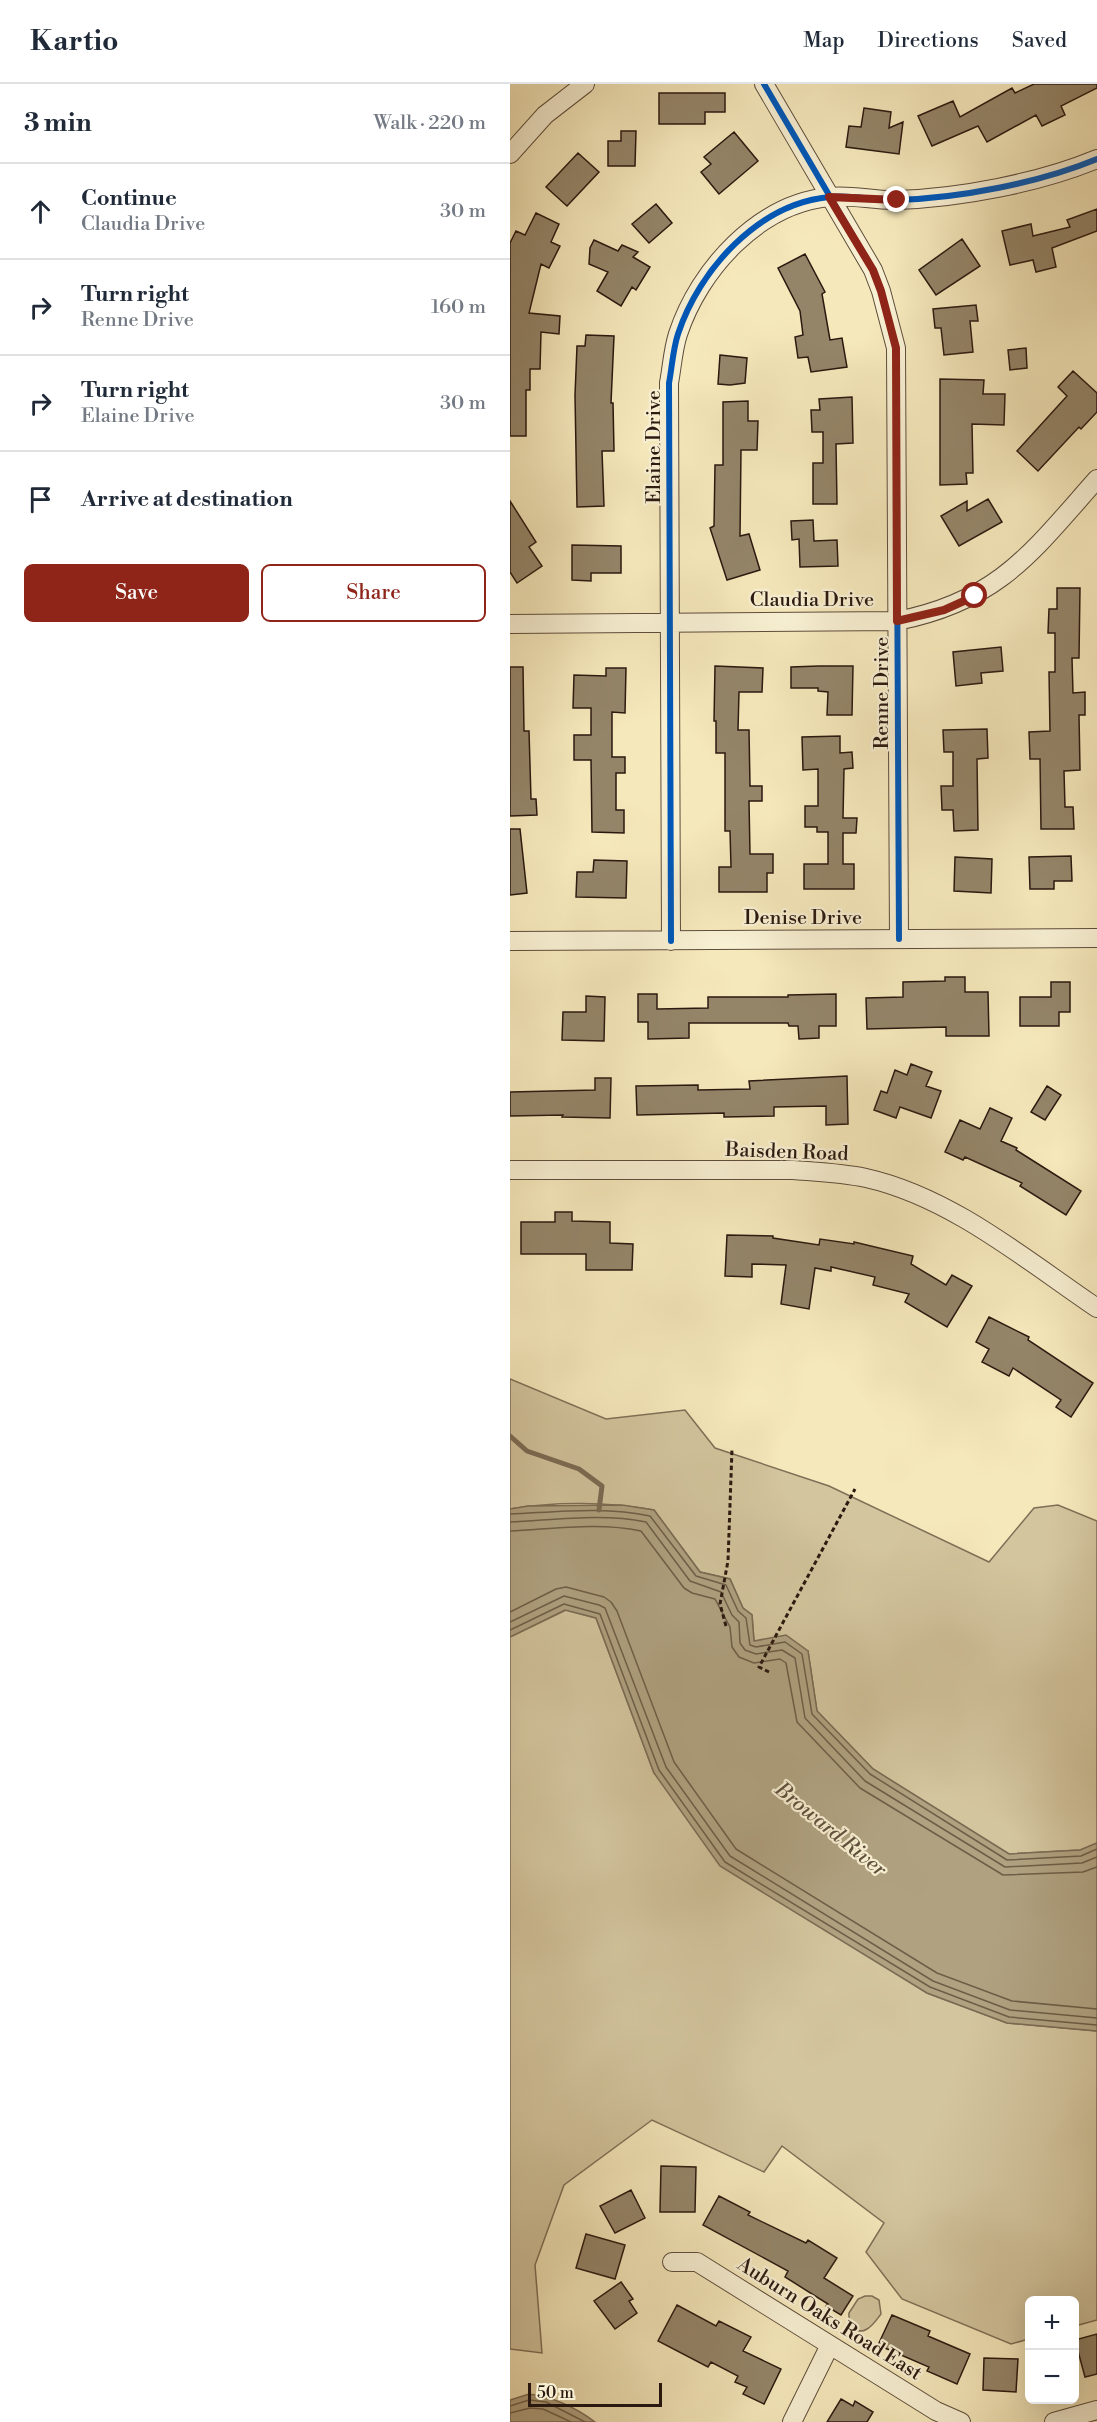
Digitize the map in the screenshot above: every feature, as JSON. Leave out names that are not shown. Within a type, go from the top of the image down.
[{"type":"street","points":[[510,154],[544,115],[585,84]]},
{"type":"street","name":"Renne Drive","points":[[764,84],[873,270],[896,348],[899,939]]},
{"type":"street","name":"Elaine Drive","points":[[671,941],[669,383],[677,335],[695,294],[734,244],[785,210],[829,197],[897,200],[957,194],[1034,180],[1073,169],[1097,159]]},
{"type":"street","name":"Claudia Drive","points":[[510,624],[897,621],[944,610],[975,596],[1000,580],[1036,548],[1097,479]]},
{"type":"street","name":"Denise Drive","points":[[510,941],[1097,938]]},
{"type":"street","name":"Baisden Road","points":[[510,1170],[793,1170],[829,1172],[866,1178],[900,1187],[951,1210],[1097,1308]]},
{"type":"street","name":"Auburn Oaks Road East","points":[[672,2262],[697,2262],[936,2411],[961,2422]]},
{"type":"street","points":[[792,2422],[830,2345]]},
{"type":"street","points":[[1054,2422],[1097,2410]]},
{"type":"path","points":[[726,1626],[720,1604],[728,1561],[732,1449]]},
{"type":"path","points":[[769,1672],[759,1667],[855,1488]]},
{"type":"shaded area","points":[[510,1379],[606,1419],[685,1410],[715,1448],[829,1486],[989,1562],[1034,1508],[1058,1505],[1097,1521],[1097,1843],[1081,1850],[1009,1854],[873,1769],[817,1711],[808,1651],[754,1641],[752,1615],[743,1608],[730,1579],[700,1572],[654,1510],[619,1505],[582,1504],[510,1509]]},
{"type":"shaded area","points":[[566,1610],[596,1618],[654,1773],[827,1930],[927,1993],[1007,2023],[1097,2031],[1097,2320],[1079,2325],[1079,2296],[1025,2296],[1025,2340],[1011,2344],[902,2299],[866,2252],[884,2223],[782,2146],[764,2172],[652,2120],[564,2185],[535,2265],[542,2353],[510,2349],[510,1637]]},
{"type":"shaded area","points":[[872,2296],[879,2300],[881,2314],[869,2328],[859,2331],[851,2324],[849,2313],[858,2299]]},
{"type":"water","name":"Broward River","points":[[622,1505],[654,1510],[700,1572],[730,1579],[743,1608],[752,1615],[754,1641],[786,1635],[808,1651],[817,1711],[873,1769],[1009,1854],[1080,1850],[1097,1843],[1097,2031],[1007,2023],[927,1993],[720,1866],[654,1773],[596,1618],[565,1610],[510,1637],[510,1509],[528,1506]]},
{"type":"water","points":[[529,2394],[564,2404],[595,2422],[510,2422],[510,2400]]},
{"type":"building","points":[[1034,84],[1097,84],[1097,88],[1061,106],[1065,115],[1042,126],[1036,115],[987,142],[978,126],[932,146],[918,116],[953,101],[960,117],[1012,88],[1015,93]]},
{"type":"building","points":[[659,93],[725,93],[725,112],[705,112],[705,124],[659,124]]},
{"type":"building","points":[[864,108],[891,112],[889,128],[903,122],[899,154],[846,147],[849,126],[861,127]]},
{"type":"building","points":[[621,131],[636,131],[635,166],[608,166],[608,141],[621,141]]},
{"type":"building","points":[[734,132],[758,161],[719,194],[701,172],[711,164],[704,157]]},
{"type":"building","points":[[578,153],[599,172],[567,206],[546,187]]},
{"type":"building","points":[[656,204],[672,223],[649,243],[632,224]]},
{"type":"building","points":[[1097,209],[1097,231],[1052,248],[1056,267],[1036,272],[1033,260],[1010,265],[1002,231],[1031,224],[1033,236],[1070,227],[1067,220]]},
{"type":"building","points":[[536,213],[559,224],[551,242],[560,246],[549,268],[541,264],[529,313],[560,316],[559,334],[541,332],[540,369],[530,369],[530,390],[526,390],[526,436],[510,436],[510,243],[516,231],[525,235]]},
{"type":"building","points":[[962,239],[980,266],[936,295],[919,270]]},
{"type":"building","points":[[594,240],[618,251],[622,245],[638,252],[633,257],[650,267],[636,290],[632,287],[621,306],[597,291],[608,272],[589,264],[590,248]]},
{"type":"building","points":[[805,254],[825,292],[822,294],[830,340],[842,338],[847,367],[811,372],[808,357],[798,358],[795,337],[803,335],[800,311],[778,268]]},
{"type":"building","points":[[976,305],[978,321],[970,321],[973,352],[944,355],[941,328],[935,328],[933,309]]},
{"type":"building","points":[[586,335],[614,336],[611,403],[613,403],[614,451],[602,451],[604,506],[577,507],[575,395],[577,346],[585,346]]},
{"type":"building","points":[[1026,348],[1027,368],[1010,370],[1008,350]]},
{"type":"building","points":[[720,355],[747,358],[745,383],[718,384]]},
{"type":"building","points":[[1073,371],[1097,393],[1097,412],[1081,429],[1079,427],[1038,471],[1017,451],[1067,396],[1058,387]]},
{"type":"building","points":[[940,379],[984,380],[983,394],[1005,394],[1004,425],[972,424],[973,473],[966,473],[967,484],[940,485]]},
{"type":"building","points":[[852,397],[853,443],[836,444],[837,504],[813,504],[813,463],[823,463],[823,432],[812,432],[811,410],[820,410],[819,399]]},
{"type":"building","points":[[748,401],[748,421],[758,421],[757,450],[741,450],[740,536],[749,534],[760,570],[727,580],[710,528],[714,526],[715,465],[723,465],[723,402]]},
{"type":"building","points":[[988,499],[1002,522],[959,546],[941,516],[967,501],[967,511]]},
{"type":"building","points":[[510,501],[536,542],[529,547],[542,566],[517,583],[510,572]]},
{"type":"building","points":[[813,520],[814,541],[837,540],[838,566],[800,567],[799,539],[792,540],[791,521]]},
{"type":"building","points":[[572,545],[621,546],[621,573],[591,573],[591,581],[572,580]]},
{"type":"building","points":[[1057,588],[1080,588],[1079,658],[1072,658],[1073,693],[1085,692],[1085,715],[1079,715],[1080,770],[1064,771],[1065,807],[1073,807],[1074,829],[1041,829],[1040,759],[1030,759],[1029,732],[1050,731],[1049,672],[1055,672],[1055,633],[1048,633],[1049,609],[1057,609]]},
{"type":"building","points":[[1001,647],[1003,671],[981,673],[982,683],[956,686],[953,652]]},
{"type":"building","points":[[715,666],[763,668],[762,692],[739,692],[738,730],[749,730],[750,786],[762,786],[762,801],[749,801],[750,854],[773,854],[773,873],[767,873],[767,892],[719,892],[719,867],[731,867],[730,831],[725,831],[725,753],[716,753]]},
{"type":"building","points":[[853,666],[852,715],[827,715],[828,692],[818,691],[818,688],[791,688],[791,667]]},
{"type":"building","points":[[510,667],[523,667],[524,731],[529,731],[531,799],[536,799],[537,815],[510,816]]},
{"type":"building","points":[[606,668],[626,668],[625,713],[612,712],[612,757],[625,757],[625,773],[616,773],[616,810],[624,810],[624,833],[592,832],[591,760],[574,760],[574,735],[591,735],[591,708],[573,708],[574,675],[606,676]]},
{"type":"building","points":[[987,729],[988,758],[977,759],[978,830],[954,831],[953,810],[942,810],[941,786],[953,786],[953,752],[944,752],[943,730]]},
{"type":"building","points":[[840,736],[840,753],[852,752],[853,768],[844,769],[843,818],[857,818],[856,833],[843,833],[843,864],[854,864],[854,889],[804,889],[804,864],[828,864],[828,832],[817,832],[817,827],[805,827],[805,806],[818,806],[818,769],[803,770],[802,737]]},
{"type":"building","points":[[510,829],[520,829],[527,893],[510,895]]},
{"type":"building","points":[[1071,856],[1072,881],[1054,881],[1054,889],[1030,889],[1029,857]]},
{"type":"building","points":[[955,857],[992,859],[991,893],[954,891]]},
{"type":"building","points":[[594,860],[627,861],[626,898],[576,897],[577,872],[593,872]]},
{"type":"building","points":[[945,977],[965,977],[965,992],[988,992],[989,1036],[946,1036],[946,1027],[867,1029],[866,998],[903,997],[903,982],[945,981]]},
{"type":"building","points":[[1051,982],[1070,982],[1070,1012],[1059,1012],[1059,1026],[1020,1026],[1020,997],[1051,997]]},
{"type":"building","points":[[638,994],[657,994],[657,1009],[708,1008],[708,997],[788,997],[788,995],[836,994],[836,1026],[819,1026],[819,1038],[799,1039],[798,1026],[789,1026],[788,1023],[689,1023],[689,1038],[648,1039],[648,1022],[638,1022]]},
{"type":"building","points":[[586,996],[605,997],[604,1041],[562,1040],[563,1012],[586,1012]]},
{"type":"building","points":[[911,1064],[932,1072],[926,1086],[941,1091],[931,1118],[900,1107],[896,1118],[874,1110],[881,1091],[887,1093],[895,1070],[907,1075]]},
{"type":"building","points":[[847,1076],[848,1124],[826,1125],[826,1106],[774,1107],[774,1116],[724,1117],[724,1113],[637,1115],[636,1086],[698,1085],[698,1090],[750,1089],[749,1081]]},
{"type":"building","points":[[595,1078],[611,1078],[610,1118],[562,1117],[563,1115],[510,1116],[510,1092],[595,1090]]},
{"type":"building","points":[[1047,1086],[1061,1095],[1045,1120],[1031,1112]]},
{"type":"building","points":[[990,1108],[1012,1118],[1001,1141],[1017,1148],[1016,1150],[1081,1191],[1066,1215],[1020,1186],[1022,1183],[965,1157],[963,1160],[945,1152],[960,1120],[980,1129]]},
{"type":"building","points":[[555,1212],[572,1212],[572,1221],[610,1222],[610,1243],[633,1244],[632,1270],[586,1270],[586,1254],[521,1254],[521,1222],[555,1222]]},
{"type":"building","points":[[727,1235],[773,1236],[773,1238],[819,1245],[820,1239],[854,1244],[854,1242],[913,1256],[911,1264],[946,1285],[952,1275],[972,1286],[947,1327],[905,1302],[909,1294],[873,1285],[875,1277],[831,1267],[831,1271],[815,1268],[809,1309],[781,1304],[786,1265],[752,1264],[752,1277],[725,1276]]},
{"type":"building","points":[[989,1317],[1029,1337],[1028,1340],[1093,1383],[1071,1417],[1056,1407],[1061,1400],[1013,1368],[1009,1376],[982,1362],[989,1349],[976,1342]]},
{"type":"building","points":[[661,2166],[696,2167],[695,2212],[660,2212]]},
{"type":"building","points":[[631,2190],[645,2218],[615,2233],[600,2206]]},
{"type":"building","points":[[719,2196],[750,2212],[748,2215],[806,2243],[808,2240],[837,2258],[824,2278],[853,2296],[841,2315],[826,2306],[828,2304],[785,2277],[788,2271],[703,2225]]},
{"type":"building","points":[[586,2234],[625,2245],[615,2279],[576,2268]]},
{"type":"building","points":[[621,2282],[633,2299],[629,2301],[637,2313],[615,2329],[594,2301]]},
{"type":"building","points":[[677,2305],[716,2326],[719,2321],[751,2337],[743,2351],[781,2369],[764,2404],[743,2394],[747,2387],[735,2382],[738,2376],[711,2362],[708,2367],[658,2341]]},
{"type":"building","points":[[892,2315],[930,2331],[928,2336],[970,2354],[957,2384],[927,2371],[929,2367],[878,2345]]},
{"type":"building","points":[[1097,2334],[1097,2374],[1085,2377],[1079,2355],[1079,2339]]},
{"type":"building","points":[[984,2358],[1018,2359],[1016,2392],[983,2390]]},
{"type":"building","points":[[841,2399],[853,2406],[855,2401],[873,2412],[867,2422],[827,2422]]},
{"type":"waterway","points":[[510,1436],[527,1451],[579,1469],[602,1486],[599,1510]]},
{"type":"cycle path","points":[[764,84],[873,270],[896,348],[899,939]]},
{"type":"cycle path","points":[[671,941],[669,383],[676,340],[700,287],[716,264],[735,244],[778,212],[803,202],[837,196],[880,200],[947,196],[1025,182],[1097,159]]},
{"type":"route","points":[[897,200],[829,197],[873,270],[896,348],[897,621],[944,610],[975,596]]}]
